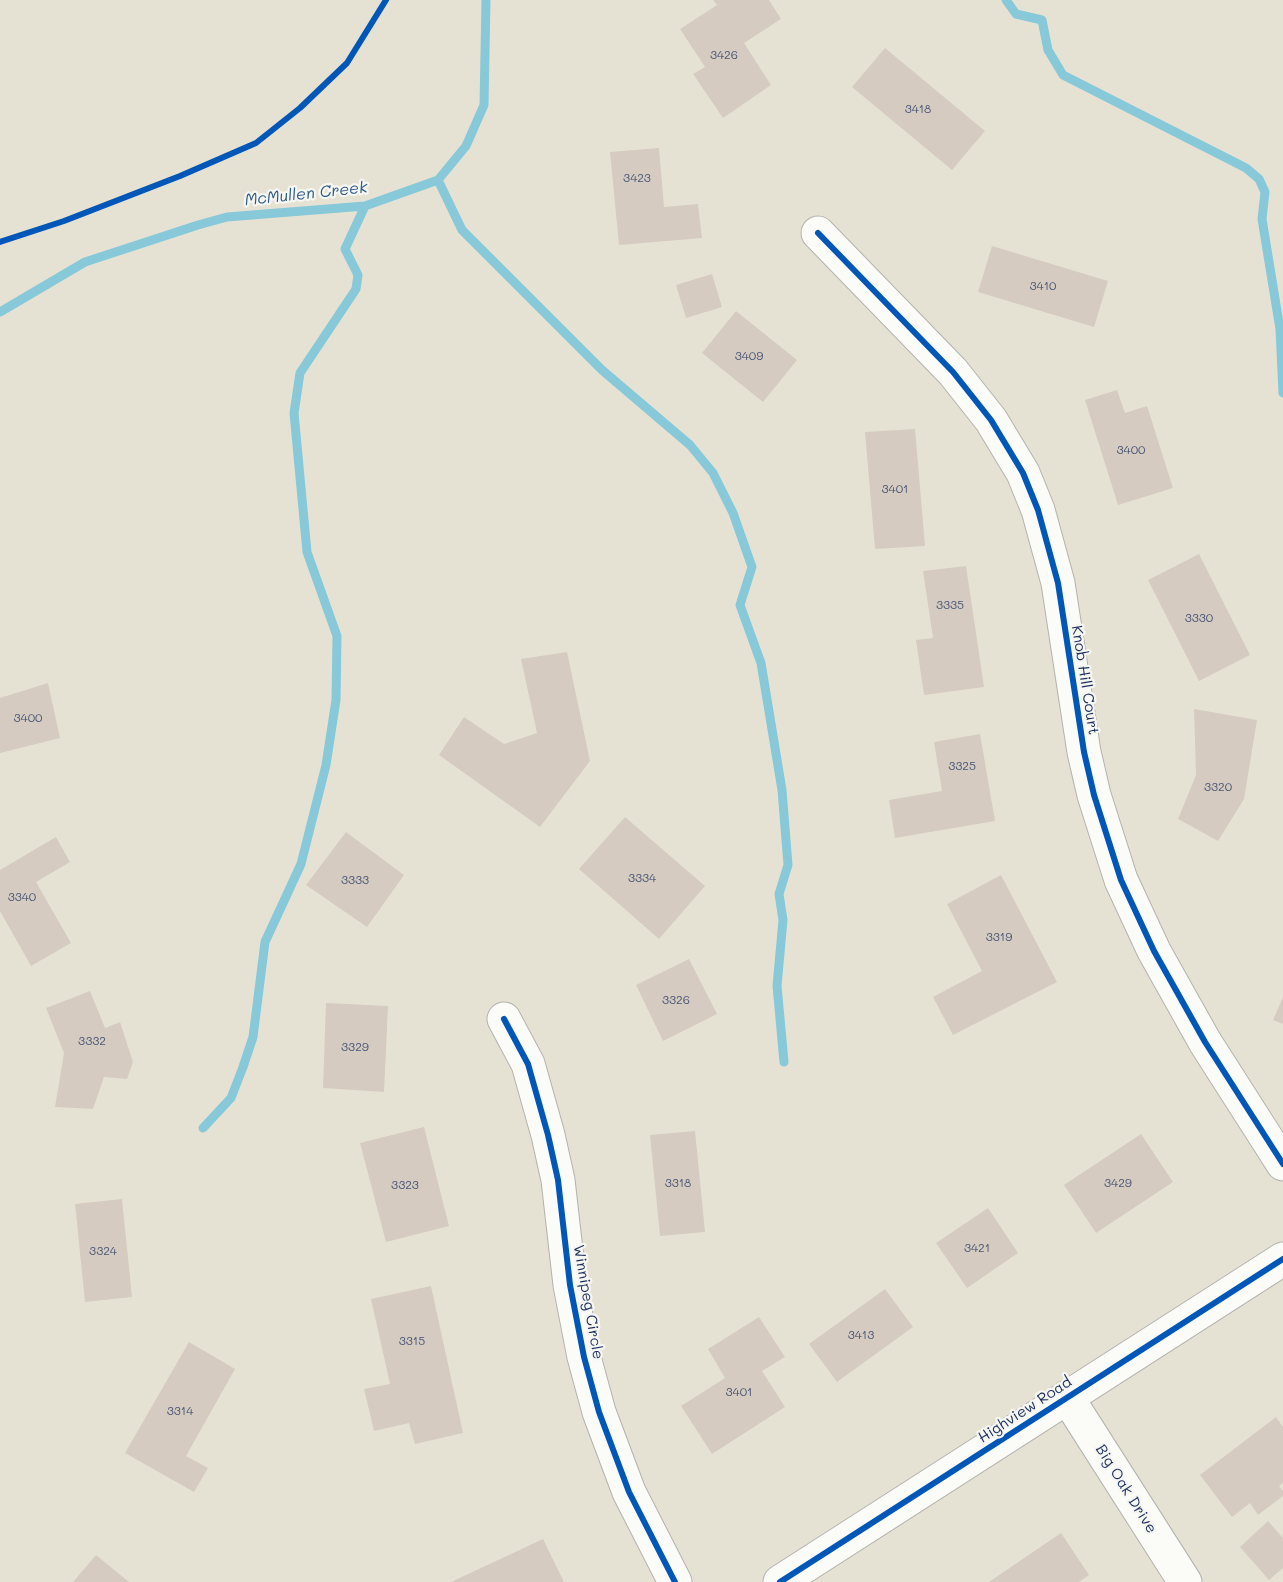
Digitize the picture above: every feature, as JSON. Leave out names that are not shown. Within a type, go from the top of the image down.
[{"type":"street","name":"Knob Hill Court","points":[[818,233],[953,372],[991,420],[1023,473],[1038,510],[1058,583],[1084,752],[1094,795],[1120,880],[1154,951],[1204,1042],[1283,1164]]},
{"type":"street","name":"Winnipeg Circle","points":[[504,1019],[528,1064],[548,1136],[558,1180],[570,1285],[584,1357],[599,1412],[629,1492],[675,1582]]},
{"type":"street","name":"Highview Road","points":[[780,1582],[1283,1259]]},
{"type":"street","name":"Big Oak Drive","points":[[1067,1397],[1185,1582]]},
{"type":"building","points":[[713,0],[769,0],[781,19],[744,43],[771,85],[723,118],[693,74],[705,67],[680,29],[717,5]]},
{"type":"building","points":[[885,48],[985,131],[952,170],[852,87]]},
{"type":"building","points":[[659,148],[664,207],[698,204],[702,238],[619,245],[610,152]]},
{"type":"building","points":[[992,246],[1108,281],[1094,327],[978,292]]},
{"type":"building","points":[[712,274],[722,307],[686,318],[676,285]]},
{"type":"building","points":[[736,311],[797,360],[763,402],[702,353]]},
{"type":"building","points":[[1117,390],[1125,413],[1147,406],[1173,488],[1118,505],[1085,400]]},
{"type":"building","points":[[915,429],[925,546],[875,549],[865,432]]},
{"type":"building","points":[[1199,554],[1250,655],[1199,681],[1148,580]]},
{"type":"building","points":[[966,566],[984,687],[924,695],[916,640],[933,638],[923,571]]},
{"type":"building","points":[[567,652],[590,761],[540,827],[439,755],[464,717],[504,744],[537,733],[521,659]]},
{"type":"building","points":[[48,683],[60,738],[0,753],[0,698]]},
{"type":"building","points":[[1194,709],[1257,720],[1244,799],[1218,841],[1178,819],[1196,775]]},
{"type":"building","points":[[980,734],[995,821],[895,838],[889,800],[942,791],[934,742]]},
{"type":"building","points":[[625,817],[705,886],[659,939],[579,869]]},
{"type":"building","points":[[346,832],[404,875],[367,927],[306,885]]},
{"type":"building","points":[[56,837],[70,862],[36,882],[71,943],[31,966],[0,911],[0,870]]},
{"type":"building","points":[[1001,875],[1057,982],[953,1035],[933,997],[982,971],[947,904]]},
{"type":"building","points":[[689,959],[717,1014],[663,1041],[636,985]]},
{"type":"building","points":[[90,991],[105,1028],[120,1022],[133,1062],[127,1079],[104,1077],[93,1109],[55,1107],[64,1053],[46,1008]]},
{"type":"building","points":[[1283,997],[1283,1024],[1273,1020]]},
{"type":"building","points":[[326,1003],[388,1006],[384,1092],[323,1088]]},
{"type":"building","points":[[424,1127],[449,1226],[386,1242],[360,1143]]},
{"type":"building","points":[[695,1131],[705,1232],[660,1236],[650,1135]]},
{"type":"building","points":[[1141,1134],[1173,1182],[1096,1233],[1064,1185]]},
{"type":"building","points":[[122,1199],[132,1297],[85,1302],[75,1204]]},
{"type":"building","points":[[988,1208],[1018,1253],[967,1288],[936,1243]]},
{"type":"building","points":[[431,1286],[463,1433],[415,1444],[409,1423],[374,1431],[364,1389],[390,1384],[371,1299]]},
{"type":"building","points":[[885,1289],[913,1327],[837,1382],[809,1344]]},
{"type":"building","points":[[759,1317],[785,1357],[762,1371],[785,1407],[712,1454],[681,1406],[725,1378],[708,1349]]},
{"type":"building","points":[[189,1342],[235,1369],[186,1456],[208,1468],[194,1492],[125,1453]]},
{"type":"building","points":[[1276,1417],[1283,1427],[1283,1483],[1279,1486],[1283,1491],[1283,1496],[1258,1515],[1250,1503],[1232,1517],[1200,1475]]},
{"type":"building","points":[[1268,1521],[1283,1538],[1283,1568],[1269,1580],[1240,1547]]},
{"type":"building","points":[[1061,1533],[1089,1575],[1079,1582],[989,1582]]},
{"type":"building","points":[[543,1539],[564,1582],[451,1582]]},
{"type":"building","points":[[96,1555],[129,1582],[73,1582]]},
{"type":"waterway","name":"McMullen Creek","points":[[0,312],[85,262],[198,225],[227,217],[365,206],[438,180],[466,146],[484,105],[486,0]]},
{"type":"waterway","points":[[1006,0],[1016,14],[1042,20],[1048,50],[1063,75],[1246,168],[1259,179],[1265,192],[1262,219],[1280,329],[1283,393]]},
{"type":"waterway","points":[[438,180],[462,230],[602,370],[690,445],[713,473],[733,513],[752,567],[740,605],[761,663],[782,790],[788,865],[779,894],[783,920],[777,986],[784,1062]]},
{"type":"waterway","points":[[203,1128],[231,1098],[243,1067],[253,1037],[265,942],[301,864],[326,765],[336,700],[337,636],[307,552],[294,413],[300,373],[356,289],[358,275],[345,249],[365,206]]},
{"type":"cycle path","points":[[0,242],[64,221],[180,176],[256,143],[300,108],[347,63],[386,0]]},
{"type":"cycle path","points":[[818,233],[953,372],[991,420],[1023,473],[1038,510],[1058,583],[1084,752],[1094,795],[1121,880],[1154,951],[1205,1042],[1283,1164]]},
{"type":"cycle path","points":[[504,1019],[528,1064],[548,1135],[558,1180],[570,1285],[584,1357],[599,1412],[629,1492],[675,1582]]},
{"type":"cycle path","points":[[780,1582],[1283,1259]]}]
